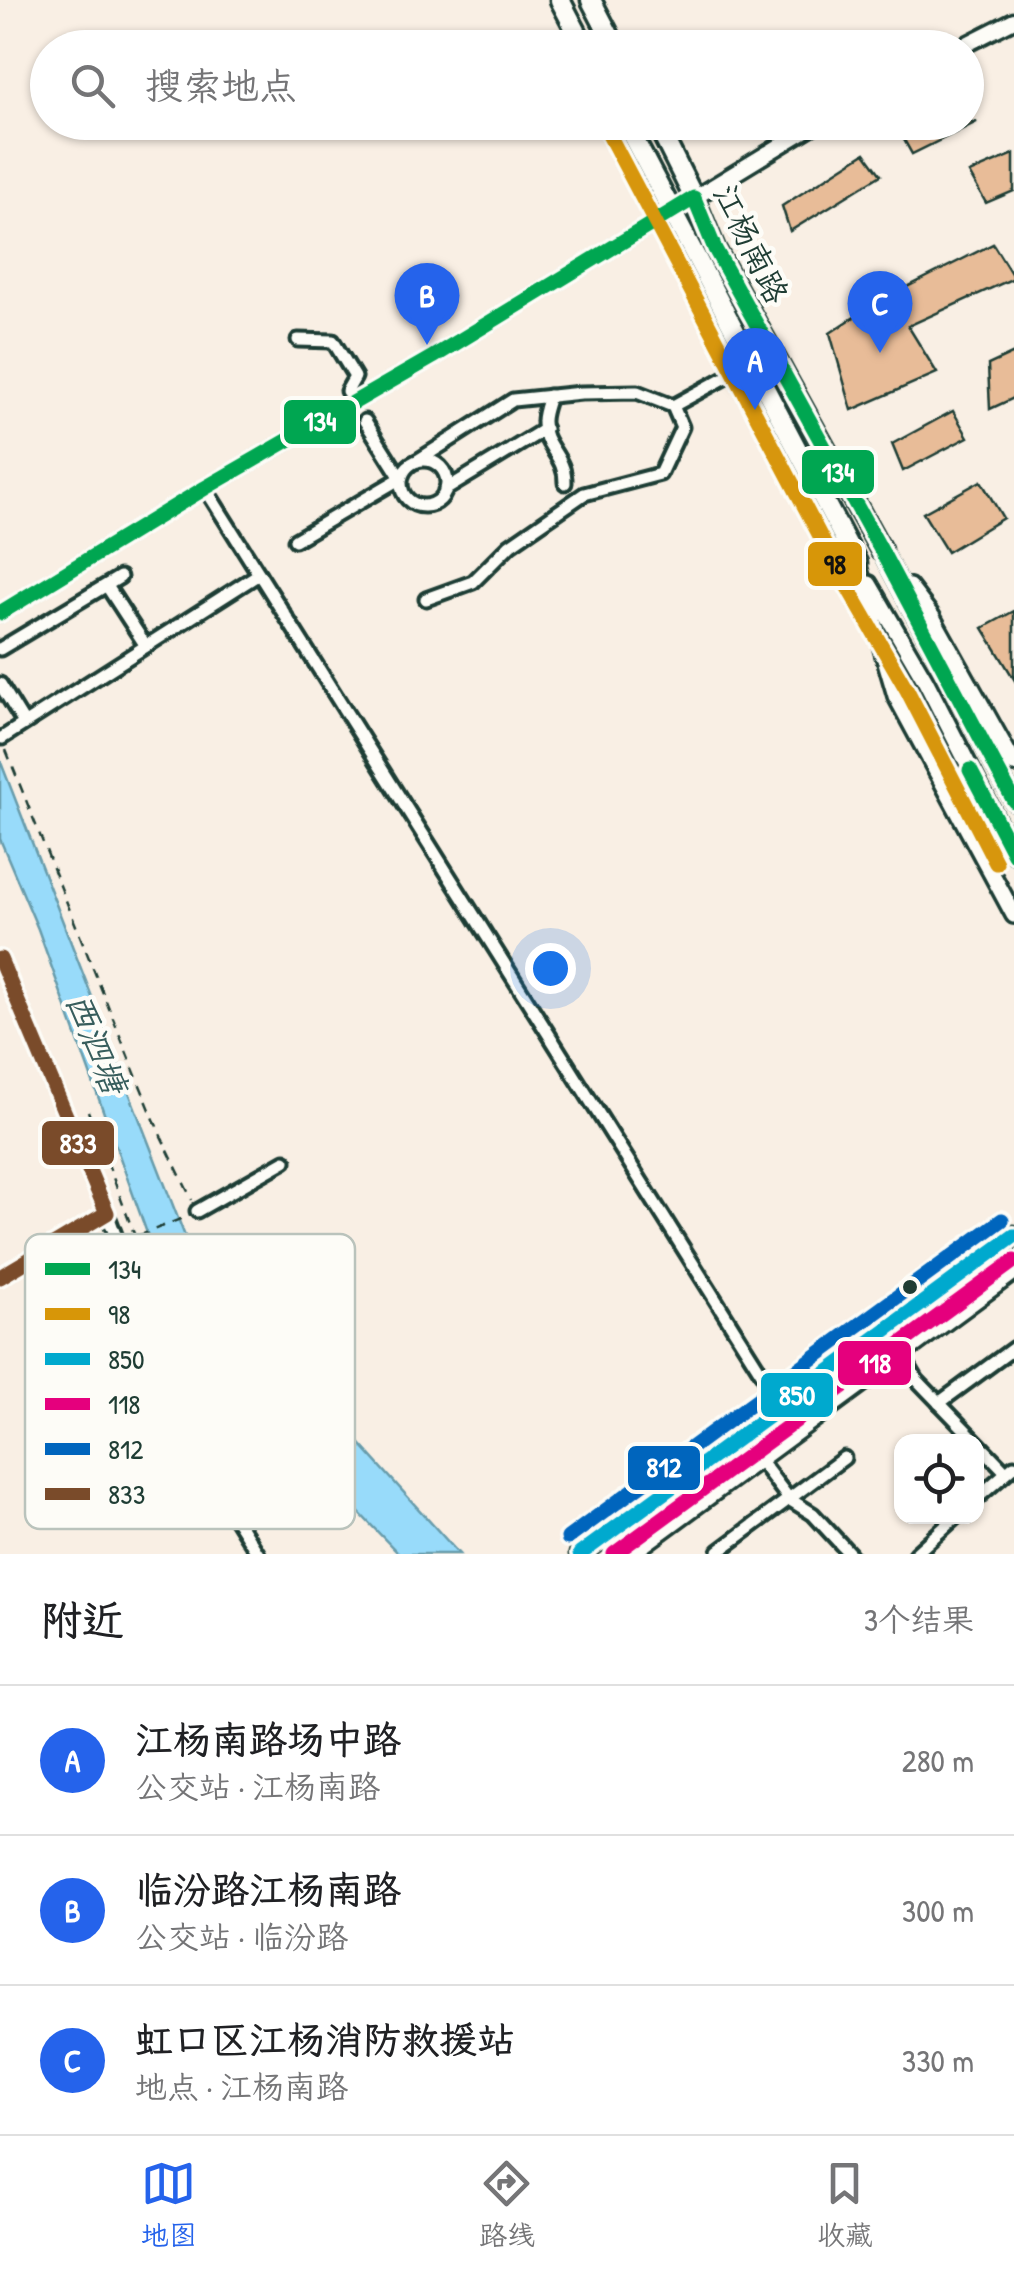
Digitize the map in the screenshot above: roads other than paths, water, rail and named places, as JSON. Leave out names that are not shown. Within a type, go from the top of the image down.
[{"type":"main road","points":[[560,0],[576,30]]},
{"type":"main road","points":[[591,0],[607,30]]},
{"type":"main road","name":"江杨南路","points":[[635,140],[858,563]]},
{"type":"main road","name":"江杨南路","points":[[665,140],[716,249],[881,550]]},
{"type":"main road","points":[[881,550],[932,617],[1014,764]]},
{"type":"main road","points":[[881,550],[1014,801]]},
{"type":"main road","points":[[858,563],[925,680],[1014,854]]},
{"type":"main road","points":[[858,563],[896,696],[1014,915]]},
{"type":"main road","points":[[580,1554],[1014,1236]]},
{"type":"main road","points":[[628,1554],[1014,1270]]},
{"type":"street","points":[[984,35],[1014,20]]},
{"type":"street","points":[[0,612],[205,488],[402,376],[789,140]]},
{"type":"street","points":[[298,340],[333,341],[355,377],[347,390]]},
{"type":"street","points":[[673,406],[752,363]]},
{"type":"street","points":[[426,599],[472,582],[510,544],[584,494],[660,474],[682,426],[673,406],[638,392],[512,400],[404,470],[403,492],[418,506],[432,504],[445,490],[544,429]]},
{"type":"street","points":[[549,396],[544,429],[566,469],[566,483]]},
{"type":"street","points":[[365,421],[402,478]]},
{"type":"street","points":[[417,461],[439,466],[446,480],[445,490]]},
{"type":"street","points":[[294,540],[402,478]]},
{"type":"street","points":[[205,488],[783,1406]]},
{"type":"street","points":[[2,738],[259,574]]},
{"type":"street","points":[[0,648],[120,577]]},
{"type":"street","points":[[108,586],[146,646]]},
{"type":"street","points":[[0,684],[24,724]]},
{"type":"street","points":[[0,958],[115,1234]]},
{"type":"street","points":[[193,1214],[285,1161]]},
{"type":"street","points":[[72,1234],[107,1213]]},
{"type":"street","points":[[0,1277],[25,1262]]},
{"type":"street","points":[[940,1403],[1014,1348]]},
{"type":"street","points":[[900,1353],[917,1380],[1010,1469],[984,1492]]},
{"type":"street","points":[[758,1458],[789,1499],[813,1514],[850,1554]]},
{"type":"street","points":[[720,1550],[844,1458]]},
{"type":"street","points":[[915,1554],[948,1524]]},
{"type":"street","points":[[242,1529],[258,1554]]},
{"type":"water","name":"西泗塘","points":[[0,760],[184,1234],[147,1234],[38,929],[0,839]]},
{"type":"water","points":[[355,1438],[459,1554],[399,1554],[355,1508]]},
{"type":"place","name":"临汾路江杨南路","points":[[427,345]]},
{"type":"place","name":"虹口区江杨消防救援站","points":[[880,353]]},
{"type":"place","name":"江杨南路场中路","points":[[755,410]]}]
